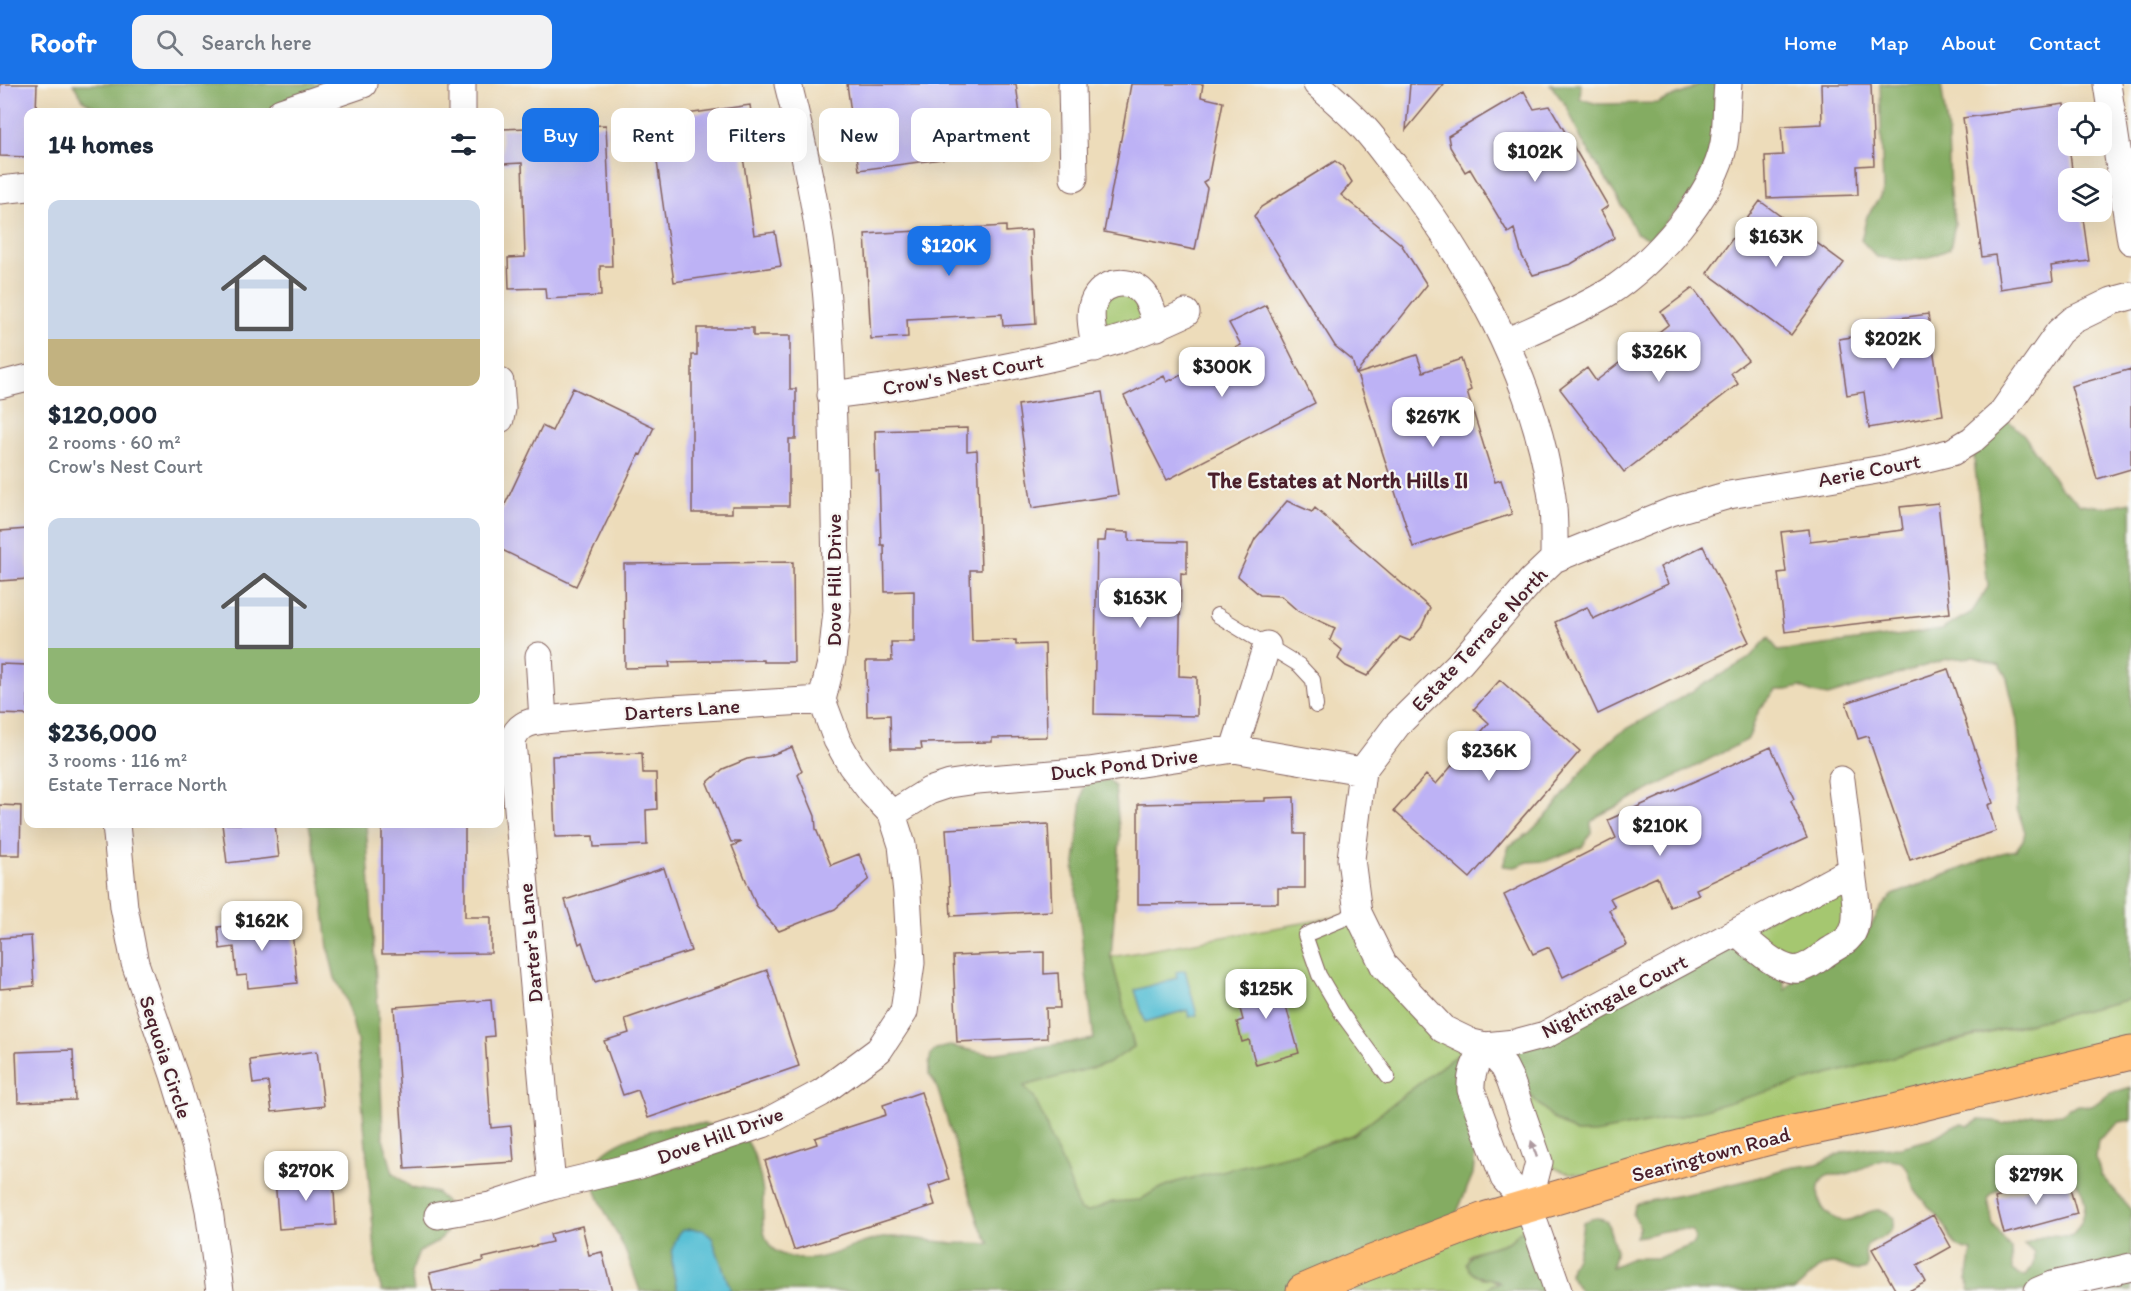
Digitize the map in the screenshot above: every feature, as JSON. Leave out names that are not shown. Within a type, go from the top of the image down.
[{"type":"main road","name":"Searingtown Road","points":[[1303,1291],[1442,1235],[1528,1205],[1691,1158],[2131,1053]]},
{"type":"street","points":[[293,108],[363,84]]},
{"type":"street","points":[[462,84],[462,108]]},
{"type":"street","name":"Dove Hill Drive","points":[[438,1215],[512,1200],[552,1186],[640,1165],[763,1124],[821,1094],[879,1050],[904,1012],[910,963],[902,845],[892,814],[851,765],[837,740],[822,700],[832,659],[837,611],[828,313],[820,237],[800,132],[788,84]]},
{"type":"street","points":[[1072,84],[1074,178]]},
{"type":"street","name":"Estate Terrace North","points":[[1317,84],[1364,128],[1426,205],[1476,287],[1506,342],[1545,458],[1551,492],[1554,559],[1516,597],[1460,663],[1397,725],[1362,771]]},
{"type":"street","points":[[1506,342],[1579,309],[1611,290],[1659,250],[1697,203],[1716,168],[1724,144],[1728,84]]},
{"type":"street","points":[[2107,84],[2131,241]]},
{"type":"street","points":[[0,190],[24,187]]},
{"type":"street","points":[[1095,348],[1091,310],[1093,301],[1105,287],[1115,283],[1133,285],[1141,291],[1147,298],[1157,327]]},
{"type":"street","name":"Aerie Court","points":[[1554,559],[1670,512],[1730,495],[1883,469],[1952,452],[1972,440],[2001,414],[2059,332],[2073,320],[2112,301],[2131,296]]},
{"type":"street","name":"Crow's Nest Court","points":[[831,395],[921,383],[1095,348],[1157,327],[1186,313]]},
{"type":"street","points":[[0,385],[24,379]]},
{"type":"street","points":[[1234,749],[1267,645]]},
{"type":"street","points":[[539,656],[543,720]]},
{"type":"street","name":"Darters Lane","points":[[543,720],[822,700]]},
{"type":"street","name":"Darter's Lane","points":[[543,720],[521,726],[512,742],[552,1186]]},
{"type":"street","name":"Duck Pond Drive","points":[[892,814],[929,791],[950,784],[1089,771],[1234,749],[1362,771]]},
{"type":"street","points":[[1362,771],[1351,859],[1358,913],[1384,966],[1443,1029],[1472,1043],[1485,1046],[1504,1067],[1539,1162],[1528,1205]]},
{"type":"street","points":[[1737,932],[1762,954],[1788,968],[1799,969],[1846,940],[1853,931],[1856,915],[1841,780]]},
{"type":"street","name":"Sequoia Circle","points":[[116,828],[124,907],[135,963],[174,1075],[196,1148],[209,1210],[220,1291]]},
{"type":"street","name":"Nightingale Court","points":[[1485,1046],[1515,1043],[1545,1035],[1852,870]]},
{"type":"street","points":[[1485,1046],[1474,1065],[1470,1078],[1472,1090],[1504,1178],[1528,1205],[1558,1291]]},
{"type":"street","points":[[2038,1291],[2052,1285],[2131,1267]]},
{"type":"lane","points":[[1217,615],[1299,665],[1313,680],[1316,706]]},
{"type":"lane","points":[[1358,913],[1305,935],[1319,975],[1342,1014],[1388,1077]]},
{"type":"green space","points":[[73,84],[350,84],[280,108],[96,108],[84,101]]},
{"type":"green space","points":[[1550,84],[1581,84],[1580,99],[1598,104],[1657,103],[1688,91],[1699,84],[1718,84],[1716,168],[1650,239],[1636,233],[1626,212],[1581,139],[1567,107]]},
{"type":"green space","points":[[1880,84],[1941,84],[1948,134],[1950,194],[1955,223],[1950,249],[1927,258],[1902,260],[1877,257],[1861,240],[1867,216],[1883,193]]},
{"type":"green space","points":[[1123,285],[1153,325],[1098,344],[1096,302]]},
{"type":"green space","points":[[2001,414],[2024,435],[2059,486],[2080,504],[2105,507],[2131,502],[2131,999],[1932,1046],[1677,1117],[1595,1133],[1576,1133],[1554,1119],[1507,1072],[1486,1046],[1715,951],[1738,947],[1783,977],[1785,990],[1792,981],[1863,939],[1880,910],[1893,895],[2002,853],[2016,850],[2025,832],[2017,808],[2020,763],[2017,721],[2006,674],[2000,665],[1974,657],[1947,659],[1828,696],[1800,687],[1776,690],[1756,716],[1747,740],[1598,816],[1591,822],[1591,834],[1582,847],[1546,861],[1528,862],[1515,867],[1503,866],[1509,846],[1529,833],[1550,812],[1594,756],[1618,734],[1748,659],[1769,637],[1778,651],[1941,630],[1972,612],[1988,587],[1972,440]]},
{"type":"green space","points":[[1109,780],[1115,787],[1120,838],[1111,957],[1134,1047],[1107,1064],[1024,1086],[1034,1098],[1045,1121],[1080,1210],[1087,1212],[1112,1202],[1140,1200],[1176,1182],[1304,1151],[1352,1135],[1472,1043],[1486,1046],[1473,1174],[1455,1217],[1303,1291],[640,1291],[624,1248],[599,1198],[593,1177],[593,1169],[602,1155],[617,1144],[638,1134],[662,1128],[711,1125],[730,1129],[748,1142],[761,1179],[765,1236],[773,1249],[781,1254],[810,1259],[823,1257],[862,1243],[890,1237],[990,1244],[979,1224],[936,1084],[929,1074],[931,1054],[936,1049],[950,1046],[989,1054],[1094,1039],[1074,873],[1083,789],[1088,783]]},
{"type":"green space","points":[[310,828],[366,828],[378,1011],[383,1138],[393,1173],[412,1188],[437,1193],[448,1204],[449,1218],[446,1233],[436,1243],[419,1252],[411,1273],[414,1291],[382,1291],[377,1275],[357,1041],[345,997],[335,978],[328,948],[321,882]]},
{"type":"green space","points":[[1847,878],[1849,927],[1795,963],[1744,932]]},
{"type":"green space","points":[[1358,913],[1384,967],[1472,1043],[1352,1135],[1079,1223],[1023,1086],[1134,1047],[1111,957]]},
{"type":"green space","points":[[2131,999],[2131,1053],[1597,1177],[1565,1172],[1539,1162],[1507,1072],[1554,1119],[1576,1133]]},
{"type":"green space","points":[[2131,1087],[2131,1120],[2120,1122],[2098,1140],[2096,1158],[2101,1175],[2131,1210],[2131,1291],[1970,1291],[1967,1281],[1972,1251],[1955,1244],[1944,1224],[1914,1189],[1905,1166],[1901,1162],[1889,1159],[1850,1173],[1827,1176],[1819,1187],[1820,1202],[1824,1210],[1839,1220],[1853,1219],[1880,1210],[1894,1218],[1893,1227],[1884,1237],[1868,1244],[1865,1255],[1868,1265],[1866,1269],[1857,1270],[1837,1264],[1826,1265],[1793,1291],[1580,1291],[1570,1275],[1580,1244],[1583,1222],[1592,1219],[1601,1218],[1607,1221],[1616,1250],[1612,1267],[1632,1258],[1657,1258],[1693,1244],[1695,1238],[1692,1231],[1685,1230],[1671,1230],[1636,1237],[1640,1227],[1633,1215],[1638,1203],[1707,1190],[1787,1168],[1817,1164],[1844,1152],[1901,1147],[1931,1139],[1953,1126],[1962,1124],[1969,1126],[1979,1120],[2003,1124],[2032,1115],[2062,1114],[2069,1108],[2079,1105],[2092,1106],[2111,1093]],"holes":[[[2066,1173],[2080,1188],[2085,1203],[2078,1228],[2072,1236],[2046,1235],[2024,1244],[2034,1253],[2033,1263],[2026,1276],[2019,1275],[2012,1270],[2011,1249],[1993,1225],[1988,1199],[2002,1187],[2053,1174]]]},
{"type":"green space","points":[[1528,1205],[1542,1244],[1520,1231],[1509,1242],[1474,1252],[1468,1256],[1480,1278],[1490,1278],[1500,1284],[1492,1285],[1485,1291],[1303,1291]]},
{"type":"green space","points":[[1520,1231],[1530,1232],[1562,1291],[1485,1291],[1492,1285],[1500,1283],[1490,1278],[1477,1276],[1470,1270],[1466,1263],[1474,1253],[1503,1244]]},
{"type":"water","points":[[1185,970],[1197,1015],[1189,1017],[1187,1010],[1145,1022],[1135,990],[1177,978],[1176,972]]},
{"type":"water","points":[[703,1230],[712,1238],[731,1291],[678,1291],[672,1252],[681,1231]]},
{"type":"building","points":[[0,84],[37,84],[36,108],[24,108],[24,157],[0,156]]},
{"type":"building","points":[[847,84],[1016,84],[1019,108],[911,108],[911,162],[919,162],[859,170],[858,162],[899,162],[899,108],[850,108]]},
{"type":"building","points":[[1131,84],[1203,84],[1201,97],[1223,102],[1208,179],[1203,182],[1207,188],[1195,250],[1104,232]]},
{"type":"building","points":[[1410,84],[1444,84],[1406,130]]},
{"type":"building","points":[[1821,84],[1871,84],[1874,165],[1857,166],[1858,195],[1767,198],[1765,156],[1783,155],[1781,126],[1822,124]]},
{"type":"building","points":[[1524,91],[1534,109],[1550,106],[1608,206],[1601,211],[1614,238],[1571,264],[1533,275],[1522,256],[1514,229],[1508,233],[1470,169],[1465,172],[1450,147],[1448,136]]},
{"type":"building","points":[[750,105],[750,108],[729,108]]},
{"type":"building","points":[[2058,105],[2058,156],[2070,156],[2072,168],[2058,168],[2058,222],[2083,222],[2089,261],[2051,266],[2053,281],[2000,289],[1995,255],[1982,257],[1963,118]]},
{"type":"building","points":[[707,111],[707,162],[744,162],[754,235],[775,232],[781,266],[674,282],[657,162],[695,162],[695,113]]},
{"type":"building","points":[[599,125],[606,125],[612,266],[600,266],[601,296],[546,299],[545,288],[509,289],[508,258],[525,257],[522,163],[504,164],[504,129],[522,128],[522,162],[599,162]]},
{"type":"building","points":[[1335,161],[1342,166],[1352,182],[1341,195],[1401,244],[1427,285],[1356,374],[1352,360],[1335,346],[1254,216],[1261,207]]},
{"type":"building","points":[[1760,201],[1844,263],[1791,335],[1707,273]]},
{"type":"building","points":[[1006,226],[1006,232],[1031,230],[1036,324],[1003,326],[1002,314],[907,319],[908,337],[871,339],[865,234]]},
{"type":"building","points":[[1693,288],[1748,360],[1731,373],[1738,384],[1624,472],[1560,389],[1587,368],[1596,381],[1669,324],[1661,312]]},
{"type":"building","points":[[1266,305],[1315,403],[1167,480],[1124,396],[1164,376],[1167,382],[1241,345],[1229,323]]},
{"type":"building","points":[[1928,314],[1943,415],[1869,428],[1864,392],[1847,395],[1839,339],[1858,336],[1857,324]]},
{"type":"building","points":[[697,328],[753,328],[753,336],[790,336],[790,389],[796,389],[796,439],[789,439],[789,506],[732,506],[732,513],[692,513],[692,355],[697,355]]},
{"type":"building","points":[[1417,355],[1423,372],[1461,359],[1471,390],[1467,392],[1495,482],[1501,480],[1512,514],[1413,547],[1357,374]]},
{"type":"building","points":[[2131,369],[2131,469],[2097,479],[2071,386]]},
{"type":"building","points":[[573,388],[654,427],[576,586],[504,551],[504,507],[542,426],[552,431]]},
{"type":"building","points":[[1102,392],[1118,495],[1032,508],[1018,405]]},
{"type":"building","points":[[967,428],[967,451],[977,450],[981,570],[970,570],[972,641],[1016,640],[1016,645],[1045,644],[1047,737],[992,738],[992,742],[921,743],[922,749],[891,749],[890,715],[867,716],[866,661],[892,661],[891,642],[914,642],[914,591],[885,592],[884,545],[881,545],[879,472],[876,472],[875,431]]},
{"type":"building","points":[[1287,501],[1312,512],[1315,508],[1430,608],[1421,628],[1410,641],[1400,637],[1367,676],[1346,666],[1338,659],[1342,650],[1330,640],[1335,628],[1298,611],[1281,596],[1260,595],[1238,576],[1255,539]]},
{"type":"building","points":[[1938,503],[1950,613],[1785,632],[1778,573],[1786,572],[1781,532],[1809,529],[1810,541],[1903,530],[1900,507]]},
{"type":"building","points":[[24,529],[24,579],[0,581],[0,531]]},
{"type":"building","points":[[1106,531],[1129,532],[1129,541],[1187,542],[1187,574],[1181,573],[1179,676],[1197,677],[1197,716],[1094,714],[1097,541],[1105,541]]},
{"type":"building","points":[[1703,546],[1749,642],[1598,714],[1555,622],[1587,607],[1593,619],[1668,584],[1660,567]]},
{"type":"building","points":[[793,562],[794,662],[763,662],[763,660],[669,662],[670,667],[625,668],[624,564]]},
{"type":"building","points":[[0,664],[24,665],[24,715],[0,714]]},
{"type":"building","points":[[1948,669],[1993,803],[1988,805],[1996,831],[1910,860],[1868,736],[1858,739],[1846,703]]},
{"type":"building","points":[[1500,680],[1580,751],[1470,878],[1394,811],[1426,775],[1436,784],[1489,723],[1474,709]]},
{"type":"building","points":[[792,747],[802,771],[798,775],[815,816],[816,829],[831,865],[859,854],[869,879],[835,909],[779,931],[756,905],[732,846],[742,842],[731,842],[707,783],[723,769],[747,759],[769,756]]},
{"type":"building","points":[[1771,747],[1794,799],[1791,801],[1807,838],[1696,889],[1699,895],[1670,907],[1657,877],[1610,898],[1615,907],[1609,910],[1627,945],[1563,977],[1549,947],[1533,954],[1504,895],[1616,838],[1608,820]]},
{"type":"building","points":[[642,753],[643,773],[656,773],[657,809],[646,810],[647,845],[594,847],[593,836],[555,837],[552,756]]},
{"type":"building","points":[[1294,797],[1295,834],[1305,834],[1305,888],[1278,888],[1278,903],[1138,904],[1138,804],[1265,801],[1265,798]]},
{"type":"building","points":[[0,805],[21,806],[20,855],[0,855]]},
{"type":"building","points":[[1048,824],[1052,911],[951,916],[946,829]]},
{"type":"building","points":[[223,828],[275,828],[279,857],[227,863]]},
{"type":"building","points":[[382,828],[465,828],[465,917],[491,917],[491,953],[382,954]]},
{"type":"building","points":[[664,868],[691,951],[595,982],[582,942],[579,944],[565,900]]},
{"type":"building","points":[[291,920],[297,983],[248,988],[247,975],[237,976],[234,947],[220,949],[218,927]]},
{"type":"building","points":[[31,936],[34,986],[0,989],[0,938]]},
{"type":"building","points":[[1044,952],[1044,974],[1058,973],[1060,1008],[1046,1008],[1047,1038],[957,1042],[953,956]]},
{"type":"building","points":[[767,970],[799,1066],[648,1118],[638,1090],[623,1095],[604,1041],[629,1033],[625,1019]]},
{"type":"building","points":[[1277,974],[1299,1053],[1256,1065],[1249,1040],[1242,1042],[1237,1022],[1243,1020],[1234,987]]},
{"type":"building","points":[[491,1000],[494,1036],[485,1037],[491,1128],[511,1126],[514,1162],[405,1169],[394,1007]]},
{"type":"building","points":[[73,1050],[75,1100],[18,1102],[16,1052]]},
{"type":"building","points":[[317,1051],[324,1106],[272,1112],[268,1082],[253,1084],[250,1060]]},
{"type":"building","points":[[921,1092],[949,1179],[929,1186],[935,1205],[794,1250],[765,1161],[817,1144],[815,1138],[886,1115],[883,1105]]},
{"type":"building","points":[[333,1175],[336,1225],[279,1229],[275,1179]]},
{"type":"building","points":[[2067,1178],[2077,1214],[2004,1234],[1995,1198]]},
{"type":"building","points":[[1933,1215],[1951,1247],[1917,1266],[1926,1282],[1909,1291],[1896,1291],[1872,1249]]},
{"type":"building","points":[[582,1226],[589,1255],[602,1252],[612,1291],[433,1291],[429,1274],[484,1261],[483,1258],[552,1242],[550,1234]]},
{"type":"district","name":"The Estates at North Hills II","points":[[1338,480]]}]
